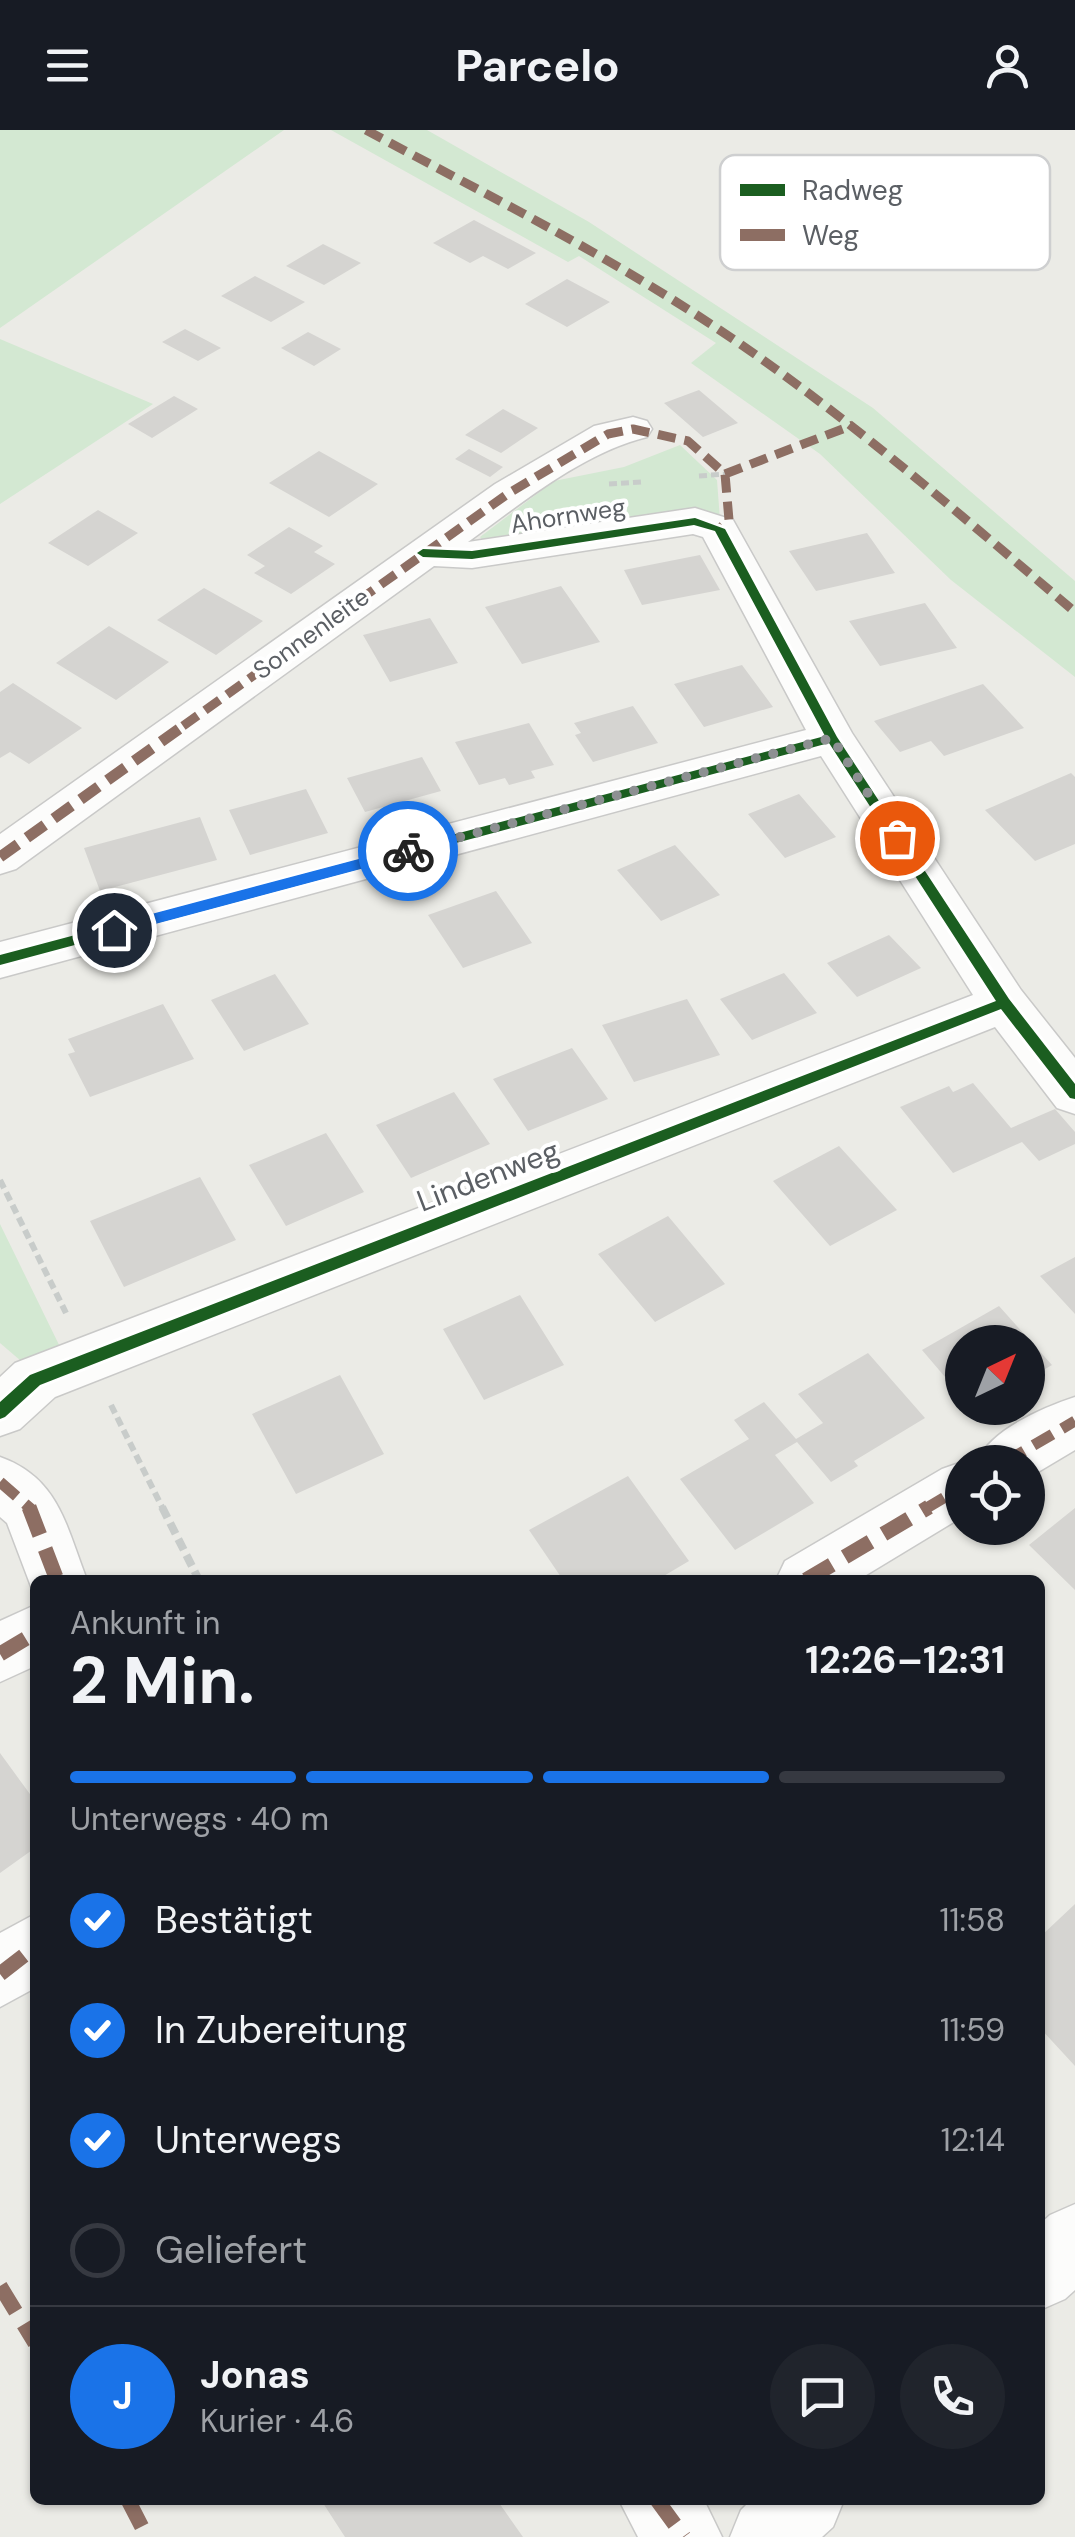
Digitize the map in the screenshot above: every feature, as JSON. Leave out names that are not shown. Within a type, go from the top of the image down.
[{"type":"street","name":"Sonnenleite","points":[[0,857],[508,493],[608,434],[633,429]]},
{"type":"street","name":"Ahornweg","points":[[423,553],[472,555],[694,521],[719,529],[832,738]]},
{"type":"street","points":[[0,960],[832,738],[1004,1004],[1075,1094]]},
{"type":"street","name":"Lindenweg","points":[[0,1412],[35,1380],[1004,1004]]},
{"type":"street","points":[[1034,1445],[1075,1421]]},
{"type":"street","points":[[0,1482],[30,1508],[55,1575]]},
{"type":"street","points":[[814,1575],[945,1498]]},
{"type":"street","points":[[0,1654],[30,1637]]},
{"type":"street","points":[[0,1974],[30,1951]]},
{"type":"street","points":[[1045,2269],[1075,2240]]},
{"type":"street","points":[[661,2505],[684,2537]]},
{"type":"street","points":[[768,2537],[801,2505]]},
{"type":"green space","points":[[0,130],[284,130],[0,328]]},
{"type":"green space","points":[[331,130],[427,130],[589,222],[873,408],[1075,581],[1075,677],[951,580],[820,454],[691,363],[716,343],[579,256],[568,262]]},
{"type":"green space","points":[[0,339],[153,404],[0,504]]},
{"type":"green space","points":[[680,445],[717,480],[720,520],[484,542],[480,537],[554,481],[624,467]]},
{"type":"green space","points":[[0,1224],[63,1353],[28,1367],[0,1343]]},
{"type":"building","points":[[474,220],[536,253],[508,269],[483,256],[470,263],[433,243]]},
{"type":"building","points":[[323,244],[361,263],[324,285],[286,266]]},
{"type":"building","points":[[255,276],[305,302],[271,322],[221,296]]},
{"type":"building","points":[[567,279],[610,302],[567,327],[525,304]]},
{"type":"building","points":[[185,329],[221,348],[198,361],[162,342]]},
{"type":"building","points":[[308,332],[341,349],[314,366],[281,348]]},
{"type":"building","points":[[699,390],[738,423],[703,437],[664,403]]},
{"type":"building","points":[[174,396],[198,409],[152,438],[128,424]]},
{"type":"building","points":[[503,409],[538,428],[501,453],[465,435]]},
{"type":"building","points":[[469,449],[503,467],[490,477],[455,459]]},
{"type":"building","points":[[319,451],[378,484],[329,517],[269,483]]},
{"type":"building","points":[[98,510],[138,533],[88,566],[48,543]]},
{"type":"building","points":[[289,527],[323,546],[314,552],[335,564],[291,594],[254,573],[265,566],[247,555]]},
{"type":"building","points":[[867,533],[895,573],[816,591],[789,551]]},
{"type":"building","points":[[700,555],[720,590],[642,605],[624,570]]},
{"type":"building","points":[[561,586],[600,642],[522,664],[485,607]]},
{"type":"building","points":[[204,588],[263,621],[216,655],[157,620]]},
{"type":"building","points":[[925,603],[957,648],[880,666],[849,621]]},
{"type":"building","points":[[430,618],[458,663],[390,682],[363,635]]},
{"type":"building","points":[[109,626],[169,662],[116,700],[56,663]]},
{"type":"building","points":[[742,665],[773,707],[704,727],[674,684]]},
{"type":"building","points":[[13,683],[82,728],[29,764],[10,752],[0,758],[0,692]]},
{"type":"building","points":[[983,684],[1024,728],[944,756],[931,741],[900,752],[874,721]]},
{"type":"building","points":[[633,706],[658,743],[593,762],[575,735],[581,733],[574,723]]},
{"type":"building","points":[[529,723],[554,765],[531,771],[535,778],[509,785],[505,778],[479,785],[455,742]]},
{"type":"building","points":[[422,757],[441,791],[365,812],[347,778]]},
{"type":"building","points":[[1071,773],[1075,777],[1075,844],[1035,861],[985,810]]},
{"type":"building","points":[[306,789],[328,833],[250,855],[229,810]]},
{"type":"building","points":[[799,794],[836,837],[785,858],[748,814]]},
{"type":"building","points":[[200,817],[217,860],[100,891],[84,848]]},
{"type":"building","points":[[675,845],[720,895],[661,921],[617,870]]},
{"type":"building","points":[[496,891],[532,943],[463,968],[428,915]]},
{"type":"building","points":[[889,935],[921,968],[857,997],[827,963]]},
{"type":"building","points":[[784,973],[817,1013],[752,1040],[720,999]]},
{"type":"building","points":[[275,974],[309,1024],[244,1051],[211,1000]]},
{"type":"building","points":[[687,999],[720,1055],[634,1082],[602,1025]]},
{"type":"building","points":[[163,1004],[194,1059],[90,1097],[68,1054],[75,1052],[68,1039]]},
{"type":"building","points":[[572,1048],[608,1099],[528,1131],[493,1079]]},
{"type":"building","points":[[973,1083],[1011,1128],[1055,1109],[1075,1132],[1075,1144],[1039,1161],[1022,1142],[953,1173],[900,1107],[949,1086],[953,1092]]},
{"type":"building","points":[[454,1092],[490,1144],[411,1178],[376,1125]]},
{"type":"building","points":[[326,1133],[364,1192],[286,1226],[249,1165]]},
{"type":"building","points":[[839,1146],[897,1210],[830,1246],[773,1181]]},
{"type":"building","points":[[200,1177],[236,1240],[124,1287],[90,1221]]},
{"type":"building","points":[[668,1216],[725,1284],[655,1322],[598,1254]]},
{"type":"building","points":[[1075,1257],[1075,1314],[1040,1276]]},
{"type":"building","points":[[520,1295],[564,1365],[484,1400],[443,1329]]},
{"type":"building","points":[[999,1306],[1016,1325],[966,1325]]},
{"type":"building","points":[[945,1337],[945,1377],[922,1350]]},
{"type":"building","points":[[868,1353],[925,1418],[854,1461],[858,1466],[831,1482],[797,1442],[775,1455],[814,1503],[735,1550],[680,1479],[749,1439],[734,1420],[764,1402],[796,1439],[823,1423],[798,1394]]},
{"type":"building","points":[[340,1375],[384,1454],[296,1494],[252,1414]]},
{"type":"building","points":[[628,1476],[689,1561],[665,1575],[560,1575],[529,1530]]},
{"type":"building","points":[[1075,1508],[1075,1590],[1029,1545],[1045,1545],[1045,1532]]},
{"type":"building","points":[[0,1753],[30,1794],[30,1852],[0,1873]]},
{"type":"building","points":[[1075,1904],[1075,2066],[1045,2033],[1045,1932]]},
{"type":"building","points":[[324,2505],[501,2505],[523,2537],[345,2537]]},
{"type":"marked path","points":[[366,130],[596,254],[730,337],[863,435],[1075,612]]},
{"type":"marked path","points":[[725,474],[853,425]]},
{"type":"marked path","points":[[0,857],[509,493],[608,434],[633,429],[688,441],[725,474],[729,520],[719,529]]},
{"type":"marked path","points":[[1034,1445],[1075,1421]]},
{"type":"marked path","points":[[0,1482],[30,1507],[55,1575]]},
{"type":"marked path","points":[[814,1575],[945,1497]]},
{"type":"marked path","points":[[0,1654],[30,1636]]},
{"type":"marked path","points":[[0,1974],[30,1951]]},
{"type":"marked path","points":[[0,2286],[30,2335]]},
{"type":"marked path","points":[[131,2505],[147,2537]]},
{"type":"marked path","points":[[661,2505],[684,2537]]},
{"type":"cycle path","points":[[423,553],[472,555],[695,521],[719,529],[832,738],[1004,1003],[1075,1094]]},
{"type":"cycle path","points":[[0,960],[832,738]]},
{"type":"cycle path","points":[[0,1412],[35,1380],[1004,1003]]},
{"type":"way so far","points":[[408,851],[832,738],[897,838]]},
{"type":"route","points":[[114,930],[408,851]]}]
